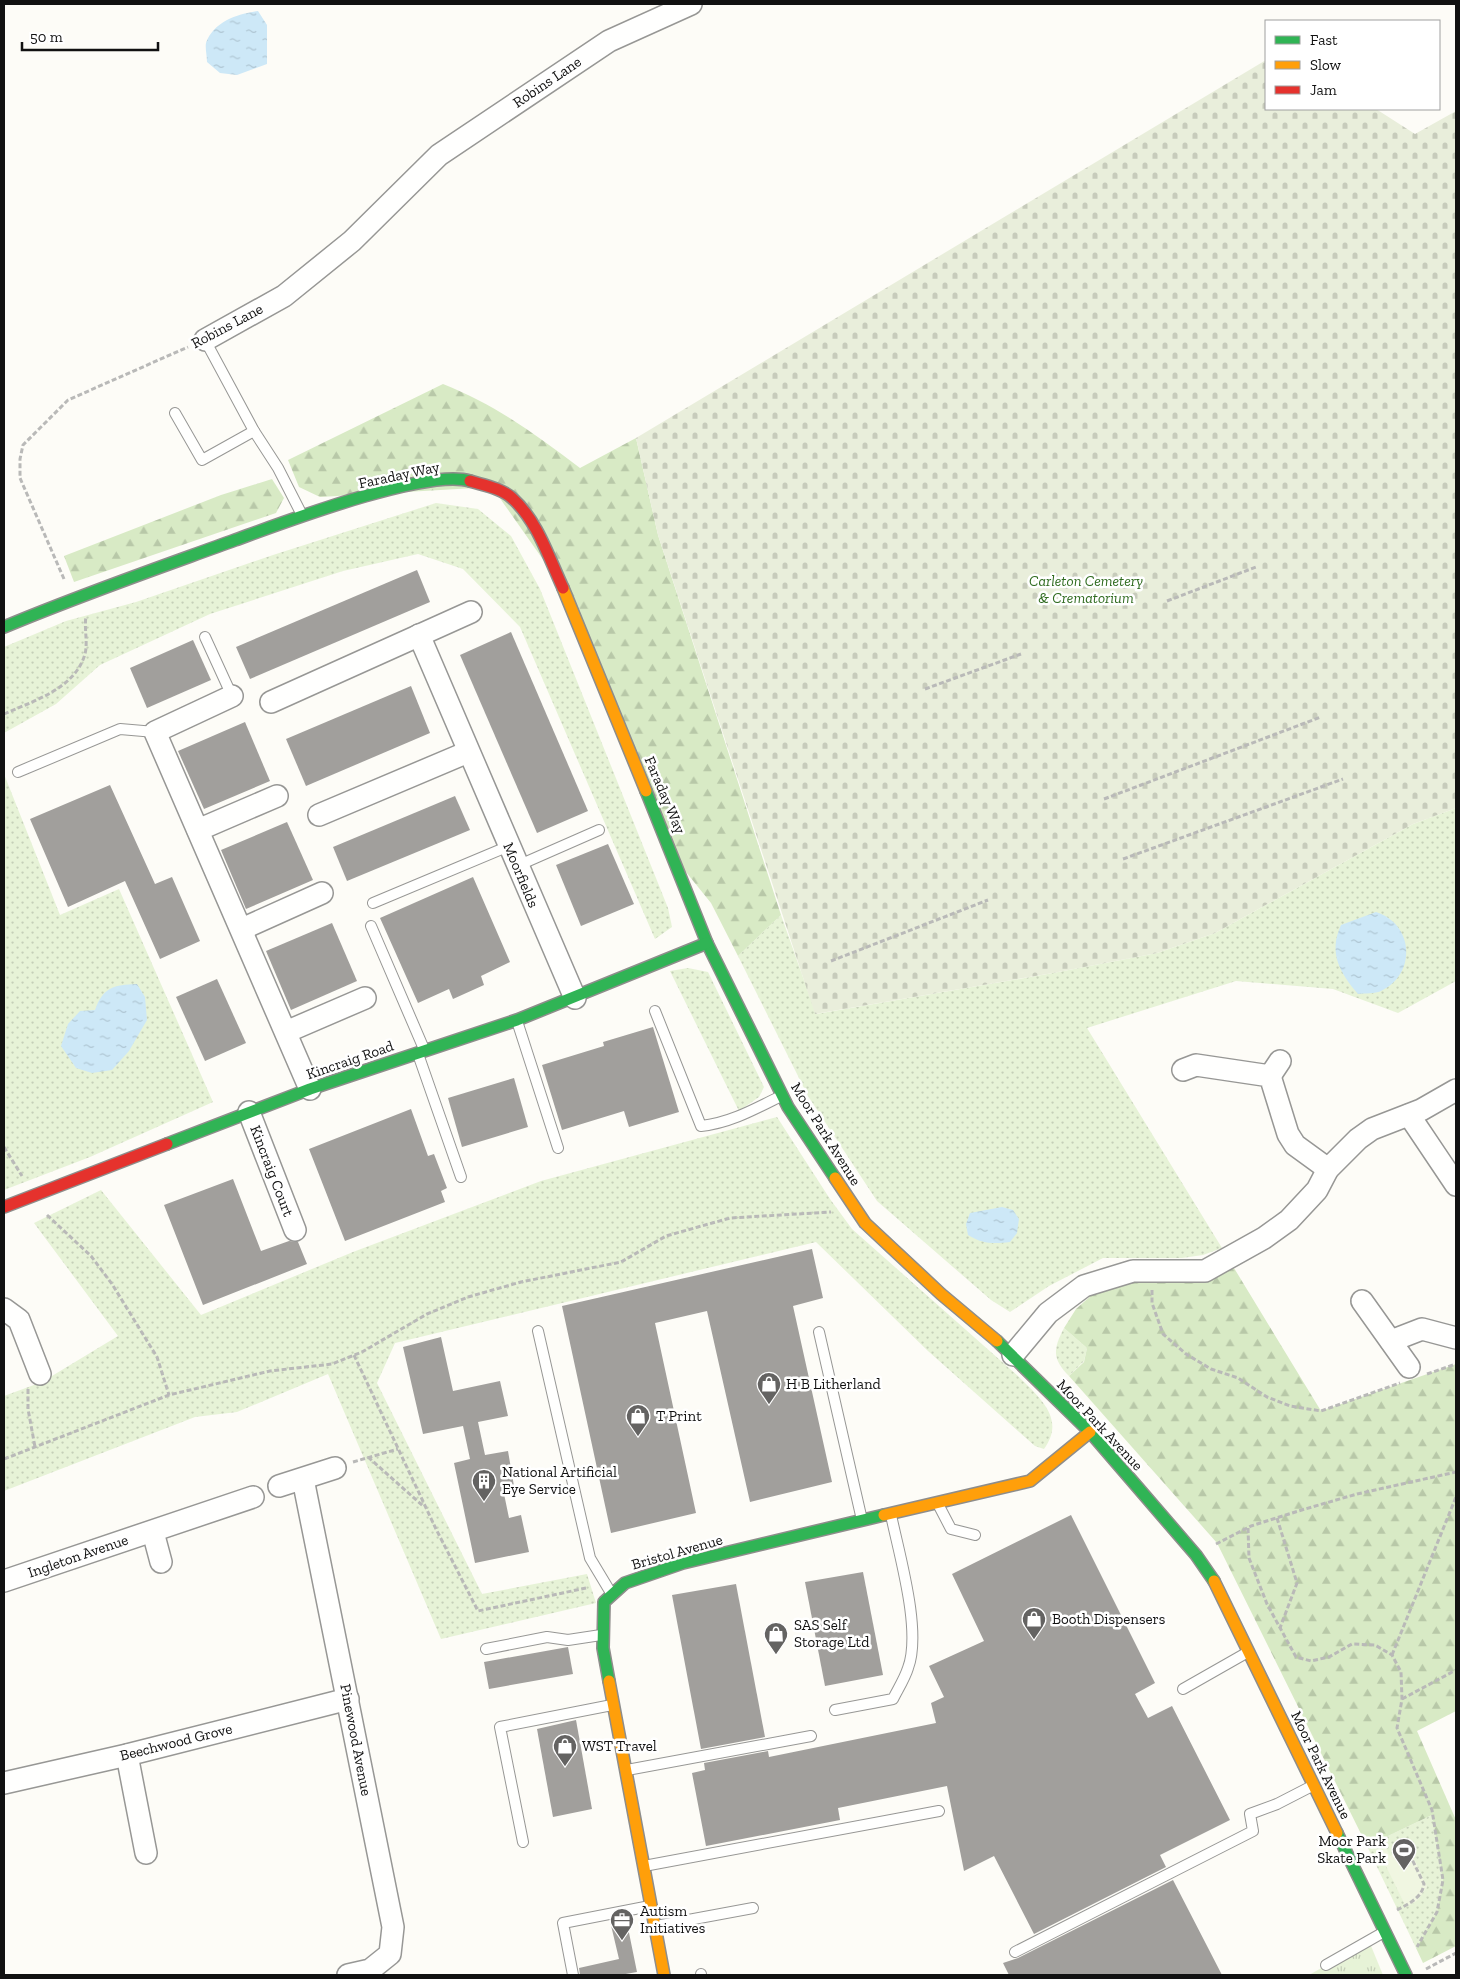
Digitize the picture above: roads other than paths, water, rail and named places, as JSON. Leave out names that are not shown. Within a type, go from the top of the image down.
[{"type":"street","name":"Robins Lane","points":[[205,340],[284,296],[352,241],[438,155],[609,41],[691,4]]},
{"type":"street","name":"Faraday Way","points":[[4,627],[32,610],[73,598],[303,516],[378,493],[431,481],[464,478],[496,488],[512,497],[532,522],[564,588],[668,841],[707,942]]},
{"type":"street","points":[[271,702],[471,612]]},
{"type":"street","name":"Moorfields","points":[[419,635],[575,998]]},
{"type":"street","points":[[232,696],[155,732],[310,1089]]},
{"type":"street","points":[[319,815],[468,752]]},
{"type":"street","points":[[198,830],[278,796]]},
{"type":"street","points":[[242,929],[322,893]]},
{"type":"street","name":"Kincraig Road","points":[[4,1207],[310,1089],[517,1020],[575,998],[707,942]]},
{"type":"street","name":"Moor Park Avenue","points":[[707,942],[782,1096],[865,1223],[921,1275],[1013,1355],[1090,1432],[1196,1555],[1216,1583],[1404,1971]]},
{"type":"street","points":[[286,1032],[365,998]]},
{"type":"street","points":[[1184,1070],[1196,1065],[1275,1068],[1295,1145],[1328,1169]]},
{"type":"street","points":[[1013,1355],[1048,1313],[1084,1286],[1134,1271],[1206,1271],[1264,1238],[1289,1220],[1311,1196],[1328,1169],[1358,1139],[1372,1129],[1409,1115],[1456,1090]]},
{"type":"street","name":"Kincraig Court","points":[[249,1112],[295,1230]]},
{"type":"street","points":[[1409,1115],[1456,1185]]},
{"type":"street","points":[[1362,1301],[1391,1341],[1411,1375]]},
{"type":"street","points":[[4,1309],[19,1320],[40,1374]]},
{"type":"street","points":[[1391,1341],[1422,1329],[1456,1338]]},
{"type":"street","name":"Bristol Avenue","points":[[608,1597],[625,1583],[683,1563],[1030,1481],[1090,1432]]},
{"type":"street","points":[[279,1486],[335,1468]]},
{"type":"street","name":"Pinewood Avenue","points":[[303,1479],[393,1927],[390,1954],[370,1970],[348,1975]]},
{"type":"street","name":"Ingleton Avenue","points":[[4,1581],[252,1497]]},
{"type":"street","points":[[153,1532],[161,1562]]},
{"type":"street","points":[[608,1597],[601,1635],[664,1975]]},
{"type":"street","name":"Beechwood Grove","points":[[4,1783],[348,1699]]},
{"type":"street","points":[[127,1754],[146,1853]]},
{"type":"lane","points":[[205,340],[254,431],[278,468],[303,516]]},
{"type":"lane","points":[[176,413],[202,460],[254,431]]},
{"type":"lane","points":[[205,637],[232,696]]},
{"type":"lane","points":[[18,772],[120,729],[155,732]]},
{"type":"lane","points":[[517,866],[599,830]]},
{"type":"lane","points":[[373,903],[509,846]]},
{"type":"lane","points":[[370,926],[421,1052],[461,1177]]},
{"type":"lane","points":[[655,1011],[701,1126],[719,1124],[735,1119],[782,1096]]},
{"type":"lane","points":[[517,1020],[558,1148]]},
{"type":"lane","points":[[538,1331],[590,1558],[608,1597]]},
{"type":"lane","points":[[819,1332],[862,1521]]},
{"type":"lane","points":[[938,1503],[951,1529],[975,1535]]},
{"type":"lane","points":[[835,1710],[893,1699],[909,1666],[912,1640],[911,1614],[891,1514]]},
{"type":"lane","points":[[486,1649],[547,1637],[568,1640],[601,1635]]},
{"type":"lane","points":[[1183,1689],[1249,1652]]},
{"type":"lane","points":[[523,1842],[500,1727],[613,1705]]},
{"type":"lane","points":[[626,1770],[811,1736]]},
{"type":"lane","points":[[1015,1952],[1253,1831],[1250,1814],[1277,1804],[1313,1786]]},
{"type":"lane","points":[[643,1866],[939,1811]]},
{"type":"lane","points":[[574,1975],[564,1923],[651,1906]]},
{"type":"lane","points":[[655,1926],[753,1908]]},
{"type":"lane","points":[[1326,1965],[1385,1932]]},
{"type":"water","points":[[258,11],[267,25],[267,64],[237,75],[220,73],[207,62],[206,43],[210,35],[228,20]]},
{"type":"water","points":[[1376,912],[1389,918],[1398,927],[1404,938],[1405,962],[1401,973],[1393,983],[1379,992],[1358,994],[1341,970],[1338,962],[1336,954],[1337,935],[1341,925]]},
{"type":"water","points":[[137,984],[145,997],[147,1020],[129,1051],[112,1070],[92,1073],[76,1068],[61,1046],[68,1024],[80,1011],[95,1010],[102,996],[110,989],[122,985]]},
{"type":"water","points":[[1002,1207],[1013,1210],[1019,1219],[1017,1233],[1010,1242],[988,1243],[968,1235],[966,1224],[970,1213]]},
{"type":"place","name":"H B Litherland","points":[[769,1405]]},
{"type":"place","name":"T Print","points":[[638,1437]]},
{"type":"place","name":"National Artificial Eye Service","points":[[484,1502]]},
{"type":"place","name":"Booth Dispensers","points":[[1034,1640]]},
{"type":"place","name":"SAS Self Storage Ltd","points":[[776,1655]]},
{"type":"place","name":"WST Travel","points":[[565,1767]]},
{"type":"place","name":"Moor Park Skate Park","points":[[1404,1871]]},
{"type":"place","name":"Autism Initiatives","points":[[622,1941]]},
{"type":"park label","name":"Carleton Cemetery & Crematorium","points":[[1086,590]]}]
